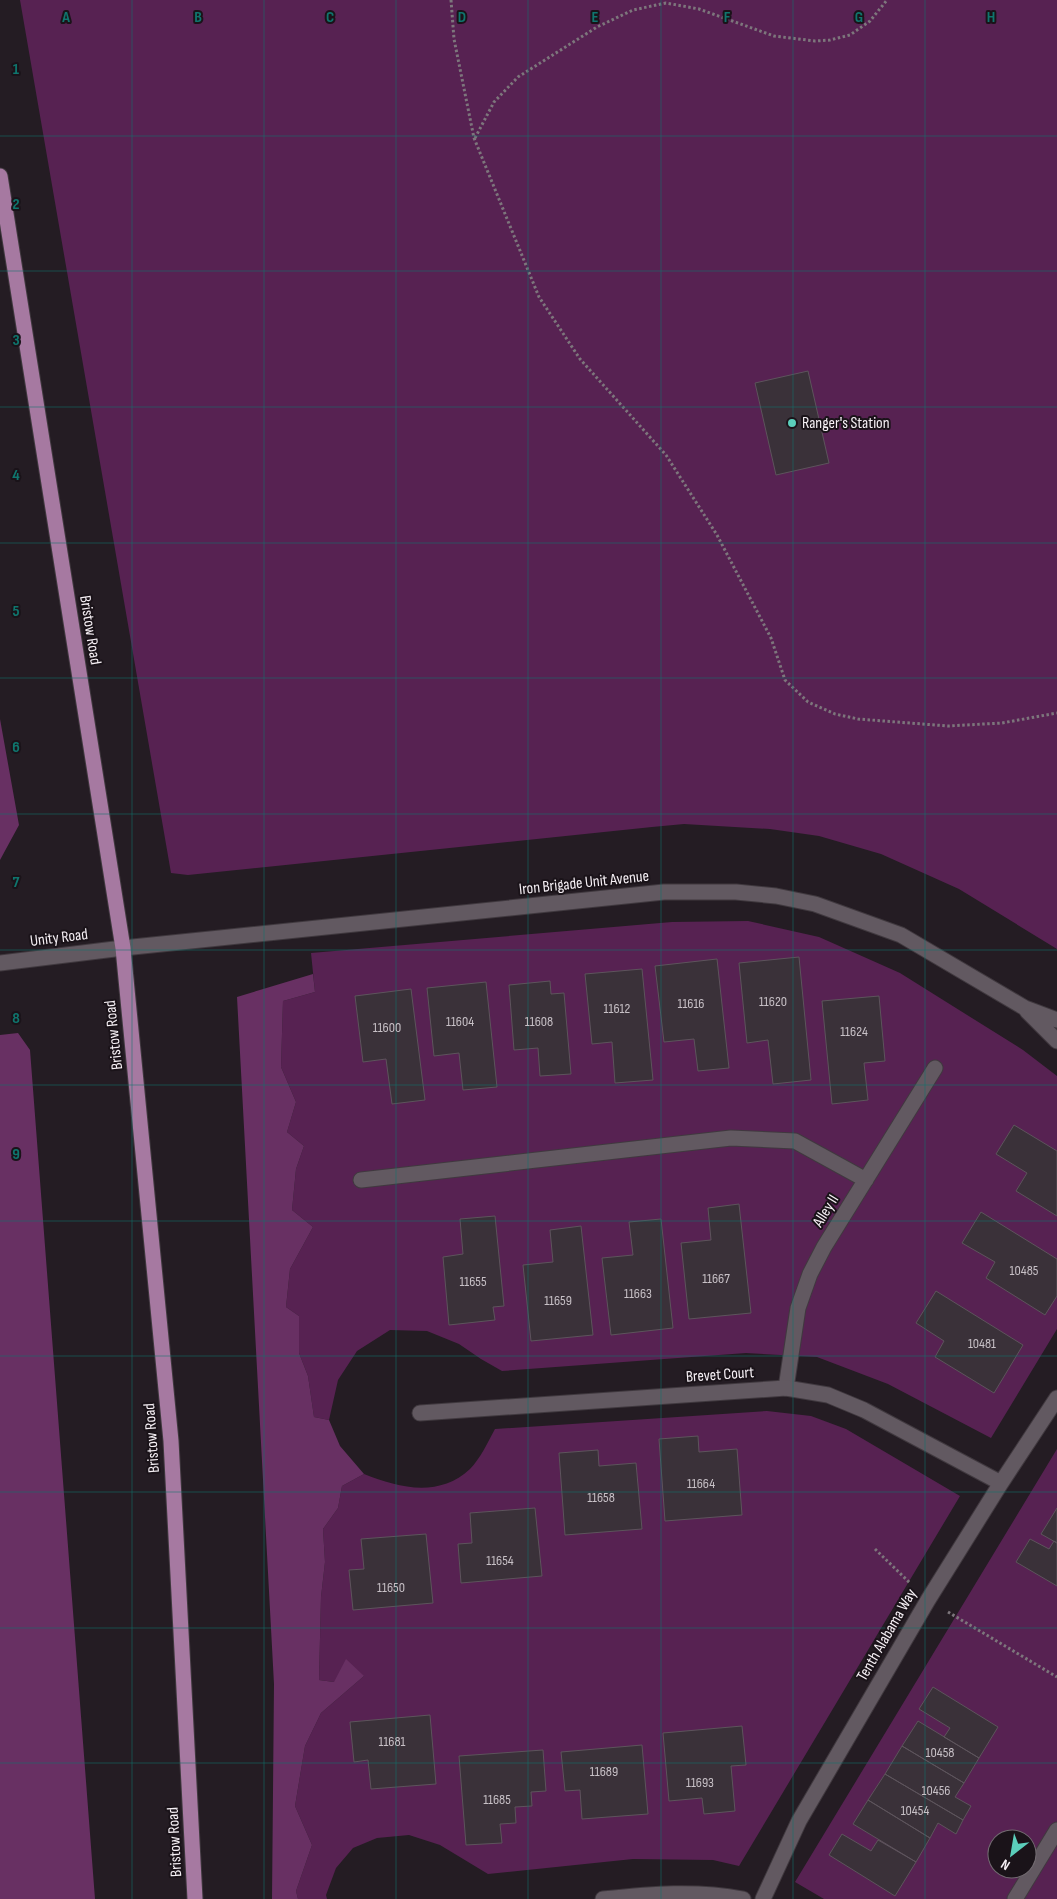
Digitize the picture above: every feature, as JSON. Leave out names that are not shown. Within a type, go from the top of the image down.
[{"type":"main road","name":"Bristow Road","points":[[0,176],[123,948],[171,1441],[195,1899]]},
{"type":"street","name":"Iron Brigade Unit Avenue","points":[[123,948],[664,892],[736,892],[776,896],[815,904],[901,936],[1025,1008],[1057,1020]]},
{"type":"street","name":"Unity Road","points":[[0,963],[123,948]]},
{"type":"street","name":"Iron Brigade Unit Avenue","points":[[1025,1008],[1057,1041]]},
{"type":"street","name":"Alley II","points":[[786,1388],[798,1308],[810,1274],[824,1247],[935,1068]]},
{"type":"street","points":[[361,1180],[731,1138],[795,1141],[866,1180]]},
{"type":"street","name":"Brevet Court","points":[[420,1413],[786,1388],[828,1395],[864,1410],[1000,1483]]},
{"type":"street","name":"Tenth Alabama Way","points":[[763,1899],[799,1821],[928,1600],[1000,1483],[1057,1398]]},
{"type":"street","points":[[1015,1899],[1057,1830]]},
{"type":"street","points":[[603,1899],[662,1893],[716,1894],[743,1899]]},
{"type":"path","points":[[451,0],[454,39],[474,138],[539,296],[580,359],[666,455],[718,534],[771,638],[786,680],[808,702],[835,714],[858,719],[948,726],[1002,723],[1057,713]]},
{"type":"path","points":[[474,138],[494,102],[518,77],[597,26],[632,10],[666,3],[699,9],[774,36],[815,41],[830,40],[850,35],[870,21],[887,0]]},
{"type":"path","points":[[874,1549],[928,1600],[1057,1677]]},
{"type":"shaded area","points":[[20,0],[1057,0],[1057,949],[959,889],[881,854],[819,836],[770,829],[684,824],[188,875],[171,873]]},
{"type":"shaded area","points":[[0,719],[19,825],[0,860]]},
{"type":"shaded area","points":[[748,921],[819,937],[900,973],[1023,1050],[1057,1076],[1057,1329],[991,1438],[888,1384],[817,1357],[746,1353],[502,1371],[459,1344],[427,1331],[390,1330],[357,1351],[338,1380],[329,1420],[314,1417],[308,1376],[299,1353],[299,1316],[286,1307],[290,1269],[313,1227],[292,1210],[296,1169],[304,1146],[287,1132],[296,1102],[281,1067],[283,1001],[315,992],[311,953],[672,922]]},
{"type":"shaded area","points":[[313,974],[315,992],[283,1001],[281,1067],[296,1102],[287,1132],[304,1146],[296,1169],[292,1210],[313,1227],[290,1269],[286,1307],[299,1316],[299,1353],[308,1376],[314,1417],[329,1420],[340,1446],[364,1474],[342,1486],[338,1508],[323,1529],[325,1562],[321,1597],[319,1680],[334,1682],[346,1659],[364,1676],[321,1713],[305,1746],[295,1806],[312,1845],[296,1891],[298,1899],[272,1899],[274,1684],[237,997]]},
{"type":"shaded area","points":[[18,1033],[30,1050],[95,1899],[0,1899],[0,1035]]},
{"type":"shaded area","points":[[767,1411],[811,1416],[846,1429],[960,1496],[739,1866],[713,1860],[633,1859],[488,1874],[440,1845],[409,1835],[377,1838],[353,1848],[336,1868],[326,1895],[327,1899],[298,1899],[296,1891],[312,1845],[295,1806],[305,1746],[321,1713],[364,1676],[334,1682],[319,1680],[321,1597],[325,1562],[323,1529],[338,1508],[342,1486],[364,1474],[391,1483],[418,1488],[445,1484],[458,1478],[474,1465],[495,1429]]},
{"type":"shaded area","points":[[1057,1449],[1057,1899],[824,1899],[795,1882]]},
{"type":"building","name":"Ranger's Station","points":[[808,371],[829,463],[776,475],[755,383]]},
{"type":"building","points":[[799,957],[811,1080],[773,1084],[768,1040],[747,1043],[739,963]]},
{"type":"building","points":[[717,959],[729,1068],[698,1071],[694,1039],[664,1042],[655,966]]},
{"type":"building","points":[[642,969],[653,1080],[615,1083],[612,1042],[592,1044],[585,974]]},
{"type":"building","points":[[550,981],[551,994],[564,993],[571,1074],[540,1076],[538,1048],[514,1050],[509,985]]},
{"type":"building","points":[[486,982],[497,1087],[463,1090],[459,1053],[434,1056],[427,988]]},
{"type":"building","points":[[411,989],[425,1100],[392,1104],[386,1059],[363,1062],[355,996]]},
{"type":"building","points":[[879,996],[885,1061],[864,1063],[868,1100],[832,1104],[822,1001]]},
{"type":"building","points":[[1014,1125],[1057,1151],[1057,1216],[1016,1191],[1027,1173],[996,1154]]},
{"type":"building","points":[[739,1204],[751,1313],[689,1319],[681,1243],[711,1240],[708,1208]]},
{"type":"building","points":[[981,1212],[1057,1259],[1057,1296],[1045,1315],[986,1278],[995,1262],[962,1243]]},
{"type":"building","points":[[495,1216],[504,1306],[493,1307],[495,1320],[449,1325],[443,1257],[463,1254],[460,1219]]},
{"type":"building","points":[[661,1219],[673,1328],[611,1335],[602,1258],[633,1255],[629,1222]]},
{"type":"building","points":[[581,1226],[593,1335],[531,1341],[523,1265],[553,1262],[550,1230]]},
{"type":"building","points":[[936,1291],[1023,1345],[994,1393],[935,1357],[944,1341],[916,1323]]},
{"type":"building","points":[[698,1436],[699,1452],[737,1449],[742,1515],[665,1521],[659,1439]]},
{"type":"building","points":[[598,1450],[599,1466],[636,1463],[642,1529],[565,1535],[559,1453]]},
{"type":"building","points":[[535,1508],[542,1576],[461,1583],[458,1544],[472,1543],[470,1513]]},
{"type":"building","points":[[1057,1508],[1057,1543],[1041,1534]]},
{"type":"building","points":[[426,1534],[433,1603],[353,1610],[349,1570],[364,1569],[361,1539]]},
{"type":"building","points":[[1030,1539],[1049,1549],[1054,1541],[1057,1543],[1057,1586],[1016,1562]]},
{"type":"building","points":[[933,1687],[998,1727],[979,1758],[944,1737],[950,1728],[919,1709]]},
{"type":"building","points":[[430,1715],[436,1784],[371,1789],[368,1760],[354,1762],[350,1722]]},
{"type":"building","points":[[918,1721],[979,1758],[964,1783],[902,1746]]},
{"type":"building","points":[[742,1726],[746,1765],[731,1766],[735,1811],[704,1814],[702,1798],[669,1801],[663,1733]]},
{"type":"building","points":[[642,1745],[648,1814],[582,1819],[580,1790],[565,1791],[561,1752]]},
{"type":"building","points":[[902,1746],[964,1783],[955,1797],[971,1806],[963,1820],[885,1774]]},
{"type":"building","points":[[543,1750],[546,1791],[531,1792],[532,1806],[515,1807],[516,1823],[500,1824],[502,1843],[466,1845],[459,1756]]},
{"type":"building","points":[[885,1774],[963,1820],[956,1834],[938,1823],[930,1838],[868,1800]]},
{"type":"building","points":[[868,1800],[930,1838],[916,1862],[853,1824]]},
{"type":"building","points":[[842,1834],[871,1851],[878,1840],[916,1862],[895,1896],[829,1855]]},
{"type":"place","name":"Ranger's Station","points":[[792,423]]}]
